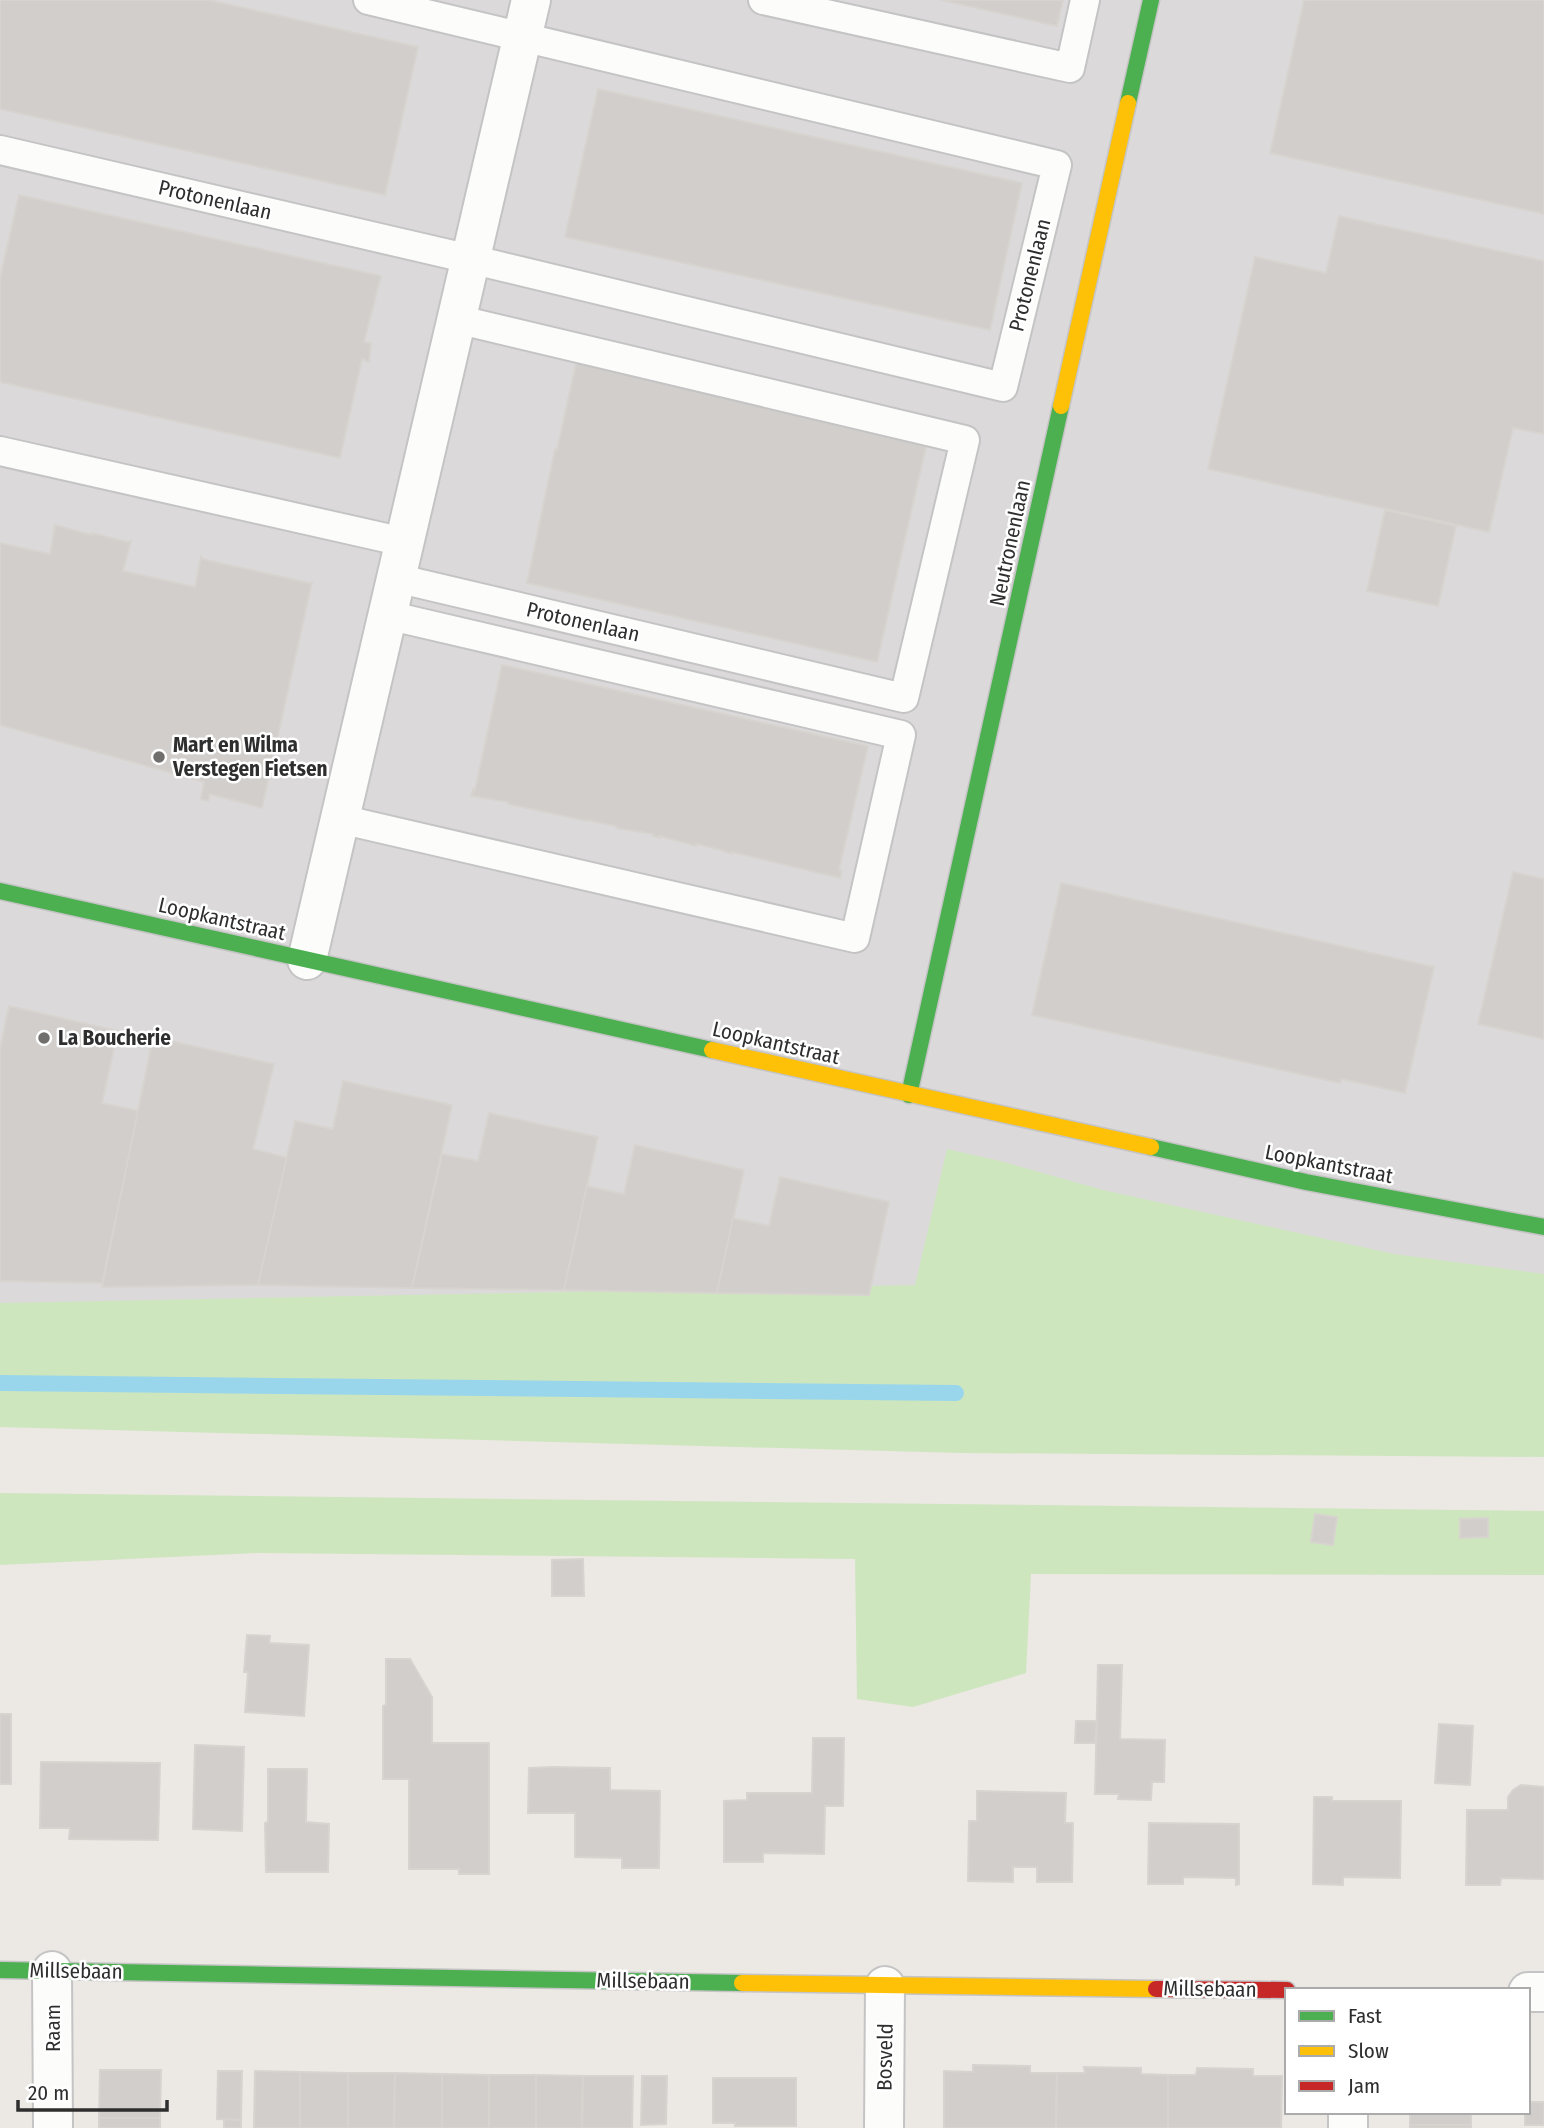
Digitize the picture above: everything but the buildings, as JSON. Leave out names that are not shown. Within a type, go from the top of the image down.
[{"type":"street","points":[[307,960],[531,0]]},
{"type":"street","name":"Neutronenlaan","points":[[909,1095],[1151,0]]},
{"type":"street","name":"Loopkantstraat","points":[[0,891],[1306,1182],[1544,1227]]},
{"type":"street","name":"Millsebaan","points":[[0,1970],[885,1986],[1285,1990]]},
{"type":"street","name":"Raam","points":[[52,1971],[53,2128]]},
{"type":"street","name":"Bosveld","points":[[884,2128],[885,1986]]},
{"type":"lane","name":"Protonenlaan","points":[[0,150],[1003,387],[1057,165],[368,0]]},
{"type":"lane","points":[[763,0],[1070,68],[1085,0]]},
{"type":"lane","name":"Protonenlaan","points":[[0,451],[904,698],[965,440],[456,319]]},
{"type":"lane","name":"Protonenlaan","points":[[340,818],[855,938],[901,735],[387,615]]},
{"type":"shaded area","points":[[0,0],[1544,0],[1544,1419],[0,1361]]},
{"type":"green space","points":[[947,1149],[1103,1190],[1394,1254],[1544,1274],[1544,1457],[962,1453],[0,1427],[0,1303],[915,1285]]},
{"type":"green space","points":[[0,1493],[1544,1511],[1544,1575],[1031,1574],[1026,1673],[913,1707],[857,1699],[855,1559],[258,1553],[0,1565]]},
{"type":"waterway","points":[[0,1383],[956,1393]]},
{"type":"traffic: fast","points":[[1128,103],[1151,0]]},
{"type":"traffic: fast","points":[[909,1095],[1061,406]]},
{"type":"traffic: fast","points":[[0,891],[712,1050]]},
{"type":"traffic: fast","points":[[1151,1147],[1306,1182],[1544,1227]]},
{"type":"traffic: fast","points":[[0,1970],[742,1983]]},
{"type":"traffic: slow","points":[[1061,406],[1128,103]]},
{"type":"traffic: slow","points":[[712,1050],[1151,1147]]},
{"type":"traffic: slow","points":[[742,1983],[1156,1989]]},
{"type":"traffic: jam","points":[[1156,1989],[1285,1990]]},
{"type":"place","name":"Mart en Wilma Verstegen Fietsen","points":[[159,757]]},
{"type":"place","name":"La Boucherie","points":[[44,1038]]}]
